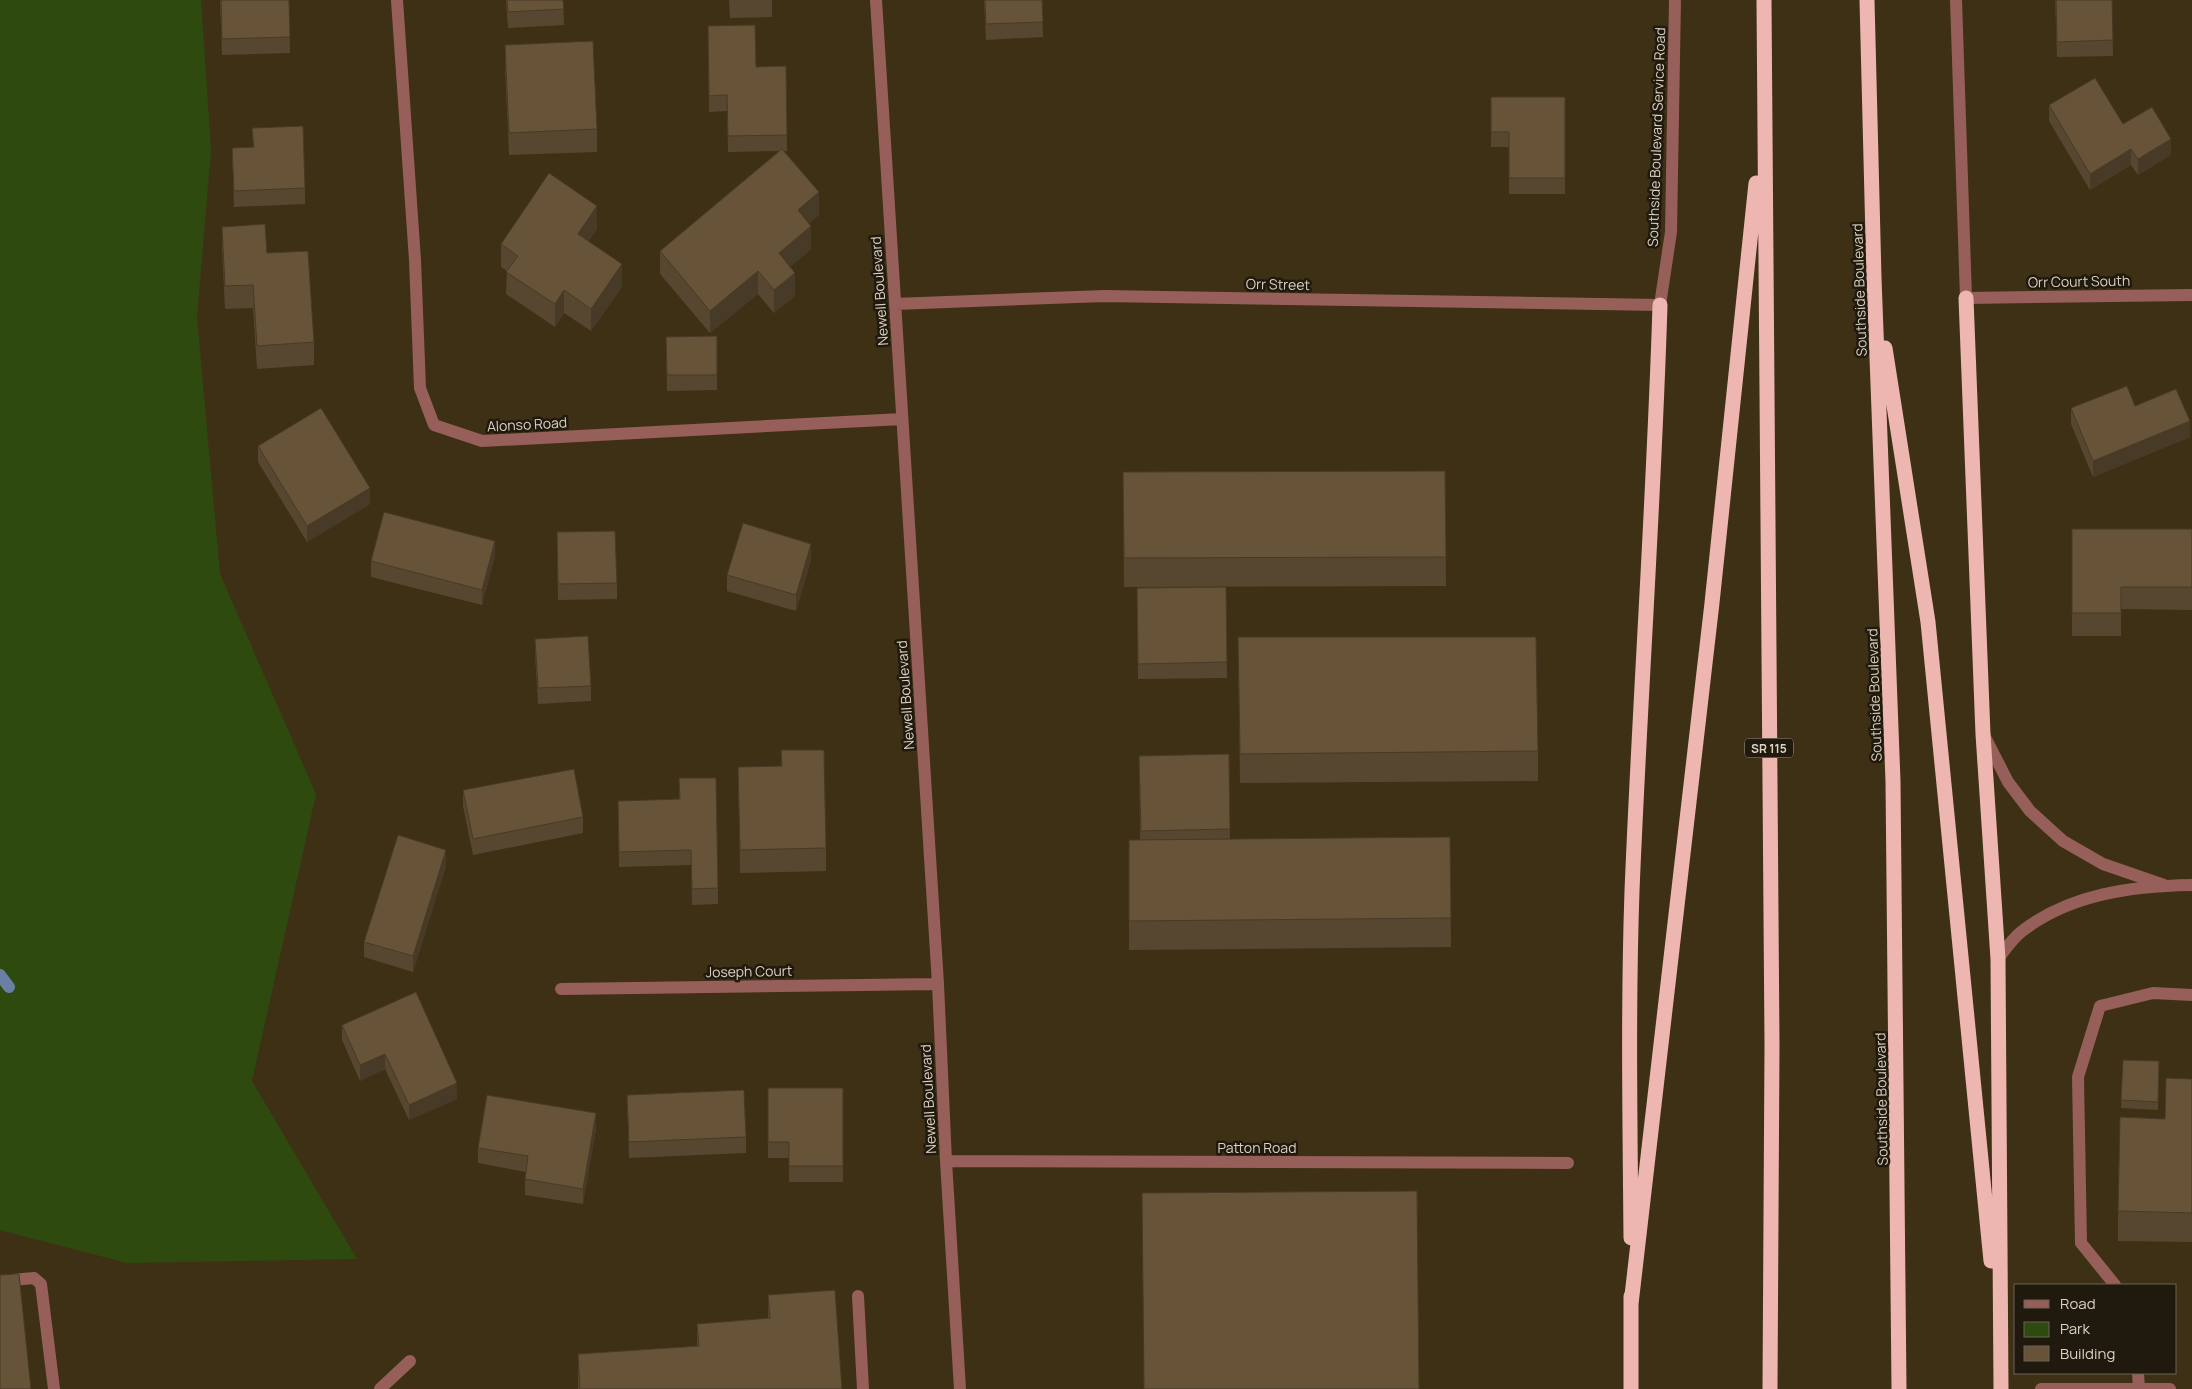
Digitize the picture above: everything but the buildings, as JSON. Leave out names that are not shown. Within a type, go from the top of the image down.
[{"type":"highway","points":[[1631,1304],[1712,603],[1764,108],[1764,0]]},
{"type":"highway","name":"Southside Boulevard","points":[[1867,0],[1874,278],[1894,781],[1899,1389]]},
{"type":"highway","name":"SR 115","points":[[1764,108],[1772,1045],[1770,1389]]},
{"type":"highway","points":[[1874,278],[1928,622],[2000,1352]]},
{"type":"highway","points":[[1966,298],[1983,734],[1998,958],[2001,1389]]},
{"type":"highway","points":[[1632,1389],[1630,1018],[1632,891],[1657,418],[1660,305]]},
{"type":"street","name":"Alonso Road","points":[[398,0],[415,260],[420,388],[434,425],[482,442],[902,419]]},
{"type":"street","name":"Newell Boulevard","points":[[876,0],[938,984],[946,1161],[960,1389]]},
{"type":"street","name":"Southside Boulevard Service Road","points":[[1660,305],[1672,232],[1674,0]]},
{"type":"street","points":[[1956,0],[1966,298]]},
{"type":"street","name":"Orr Court South","points":[[1966,298],[2192,295]]},
{"type":"street","name":"Orr Street","points":[[895,304],[1104,296],[1660,305]]},
{"type":"street","points":[[1983,734],[2008,782],[2030,812],[2063,841],[2103,864],[2164,885]]},
{"type":"street","points":[[1998,958],[2019,933],[2049,914],[2080,900],[2118,891],[2164,885],[2192,885]]},
{"type":"street","name":"Joseph Court","points":[[561,989],[938,984]]},
{"type":"street","points":[[2114,1284],[2081,1243],[2078,1077],[2100,1006],[2153,994],[2192,995]]},
{"type":"street","name":"Patton Road","points":[[946,1161],[1568,1163]]},
{"type":"street","points":[[0,1281],[34,1278],[42,1284],[54,1389]]},
{"type":"street","points":[[858,1296],[863,1389]]},
{"type":"street","points":[[380,1389],[410,1361]]},
{"type":"street","points":[[2138,1374],[2139,1388]]},
{"type":"street","points":[[2040,1389],[2170,1389]]},
{"type":"green space","points":[[0,0],[201,0],[211,150],[197,317],[220,574],[316,794],[252,1081],[357,1259],[127,1263],[0,1230]]},
{"type":"waterway","points":[[0,975],[9,987]]}]
